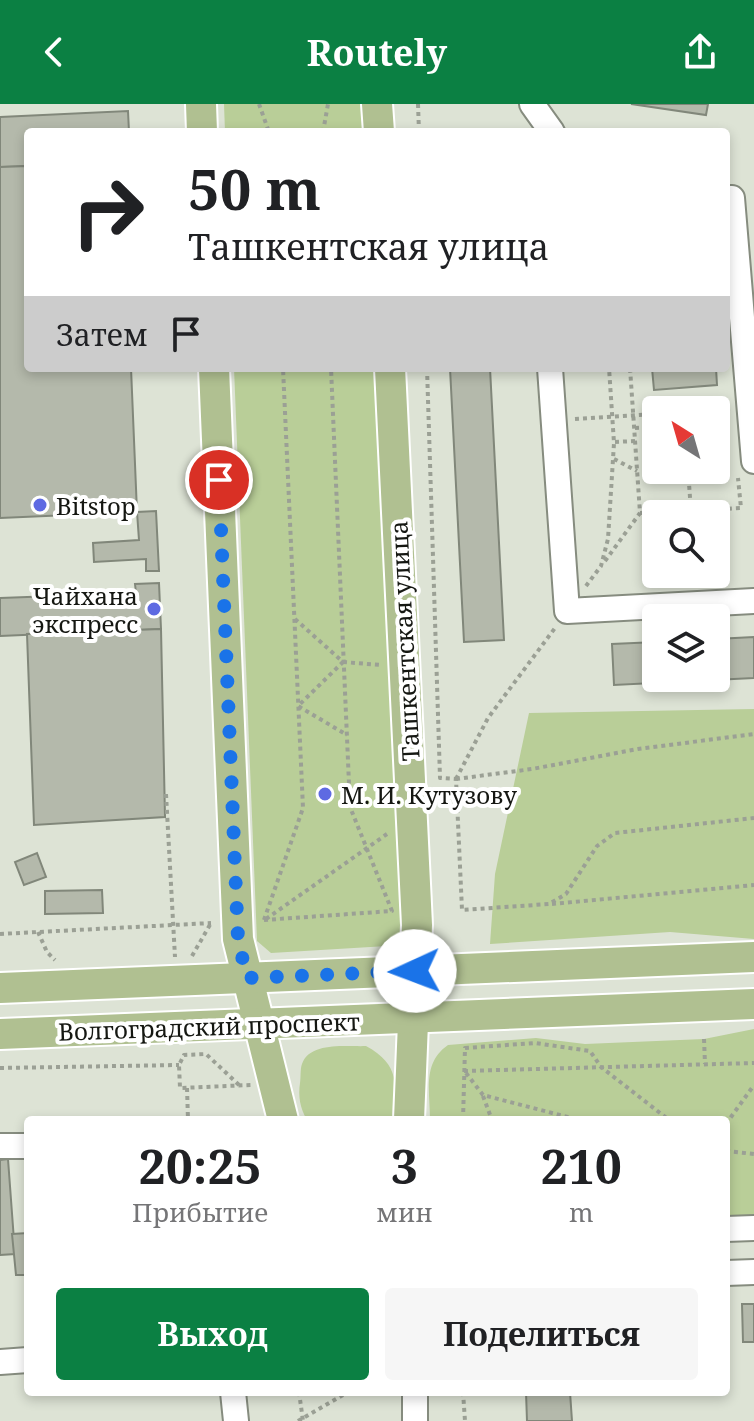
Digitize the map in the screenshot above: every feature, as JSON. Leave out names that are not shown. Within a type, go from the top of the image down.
[{"type":"main road","points":[[201,104],[202,128]]},
{"type":"main road","points":[[377,104],[379,128]]},
{"type":"main road","points":[[214,372],[238,939],[282,1116]]},
{"type":"main road","name":"Ташкентская улица","points":[[390,372],[416,895],[410,1115]]},
{"type":"main road","name":"Волгоградский проспект","points":[[0,988],[754,957]]},
{"type":"main road","name":"Волгоградский проспект","points":[[0,1034],[754,1004]]},
{"type":"street","points":[[532,104],[534,128]]},
{"type":"street","points":[[532,104],[549,128]]},
{"type":"street","points":[[730,198],[746,462]]},
{"type":"street","points":[[550,372],[567,611],[754,601]]},
{"type":"street","points":[[0,1146],[24,1146]]},
{"type":"street","points":[[730,1229],[754,1228]]},
{"type":"street","points":[[730,1273],[754,1272]]},
{"type":"street","points":[[0,1362],[24,1360]]},
{"type":"street","points":[[233,1396],[236,1421]]},
{"type":"street","points":[[415,1396],[415,1421]]},
{"type":"path","points":[[259,104],[268,128]]},
{"type":"path","points":[[324,128],[328,104]]},
{"type":"path","points":[[418,104],[419,128]]},
{"type":"path","points":[[264,920],[303,808],[283,372]]},
{"type":"path","points":[[264,920],[392,911],[350,807],[331,372]]},
{"type":"path","points":[[427,372],[440,778],[456,779],[532,769],[638,749],[754,734]]},
{"type":"path","points":[[601,566],[608,539],[614,459],[609,372]]},
{"type":"path","points":[[630,372],[640,513],[488,718],[456,779],[462,910],[754,885]]},
{"type":"path","points":[[733,409],[734,421]]},
{"type":"path","points":[[554,420],[642,415]]},
{"type":"path","points":[[635,428],[642,428]]},
{"type":"path","points":[[614,443],[636,441]]},
{"type":"path","points":[[614,459],[637,471]]},
{"type":"path","points":[[730,509],[741,508],[746,462]]},
{"type":"path","points":[[295,619],[343,662],[392,666]]},
{"type":"path","points":[[298,706],[343,662]]},
{"type":"path","points":[[298,706],[347,735]]},
{"type":"path","points":[[0,934],[174,925],[199,924],[211,923],[193,956],[175,957],[174,925],[166,794]]},
{"type":"path","points":[[549,904],[566,894],[597,846],[615,833],[754,818]]},
{"type":"path","points":[[264,920],[389,833]]},
{"type":"path","points":[[38,932],[51,957],[63,963]]},
{"type":"path","points":[[704,1039],[705,1064]]},
{"type":"path","points":[[463,1116],[465,1048],[535,1043],[590,1051],[601,1067],[664,1116]]},
{"type":"path","points":[[239,1085],[206,1054],[184,1055],[179,1065],[180,1088],[254,1085]]},
{"type":"path","points":[[464,1071],[754,1063]]},
{"type":"path","points":[[0,1068],[179,1065]]},
{"type":"path","points":[[464,1071],[483,1095],[491,1116]]},
{"type":"path","points":[[730,1118],[754,1085]]},
{"type":"path","points":[[187,1088],[188,1116]]},
{"type":"path","points":[[483,1095],[564,1116]]},
{"type":"path","points":[[730,1151],[754,1154]]},
{"type":"path","points":[[299,1396],[301,1420],[341,1396]]},
{"type":"path","points":[[463,1396],[465,1421]]},
{"type":"green space","points":[[224,104],[364,104],[365,128],[225,128]]},
{"type":"green space","points":[[234,372],[377,372],[406,928],[387,946],[271,953],[257,941]]},
{"type":"green space","points":[[754,709],[754,939],[670,932],[490,944],[495,874],[529,713]]},
{"type":"green space","points":[[754,1029],[754,1218],[730,1219],[730,1116],[430,1116],[431,1069],[434,1060],[448,1045],[536,1038],[585,1044],[704,1039]]},
{"type":"green space","points":[[366,1046],[385,1061],[394,1077],[396,1116],[305,1116],[299,1093],[301,1066],[313,1052],[330,1047]]},
{"type":"building","points":[[631,104],[708,104],[706,115]]},
{"type":"building","points":[[128,111],[129,128],[24,128],[24,166],[0,167],[0,117]]},
{"type":"building","points":[[24,166],[24,372],[131,372],[137,512],[0,518],[0,167]]},
{"type":"building","points":[[450,372],[490,372],[504,640],[464,642]]},
{"type":"building","points":[[652,372],[716,372],[717,385],[654,390]]},
{"type":"building","points":[[156,511],[159,571],[146,571],[146,559],[94,562],[93,543],[139,540],[137,512]]},
{"type":"building","points":[[159,583],[161,629],[0,636],[0,598],[136,593],[135,584]]},
{"type":"building","points":[[161,629],[165,817],[34,825],[27,634]]},
{"type":"building","points":[[754,637],[754,678],[730,679],[730,638]]},
{"type":"building","points":[[642,643],[642,684],[614,685],[612,644]]},
{"type":"building","points":[[37,853],[46,877],[24,885],[15,862]]},
{"type":"building","points":[[102,890],[103,913],[45,914],[45,891]]},
{"type":"building","points":[[8,1159],[15,1254],[0,1255],[0,1160]]},
{"type":"building","points":[[24,1233],[24,1275],[16,1275],[12,1234]]},
{"type":"building","points":[[742,1304],[754,1304],[754,1342],[743,1342]]},
{"type":"building","points":[[526,1396],[570,1396],[572,1421],[527,1421]]},
{"type":"place","name":"Bitstop","points":[[40,505]]},
{"type":"place","name":"Чайхана экспресс","points":[[154,609]]},
{"type":"place","name":"М. И. Кутузову","points":[[325,794]]},
{"type":"route","points":[[219,480],[238,939],[247,978],[415,971]]}]
